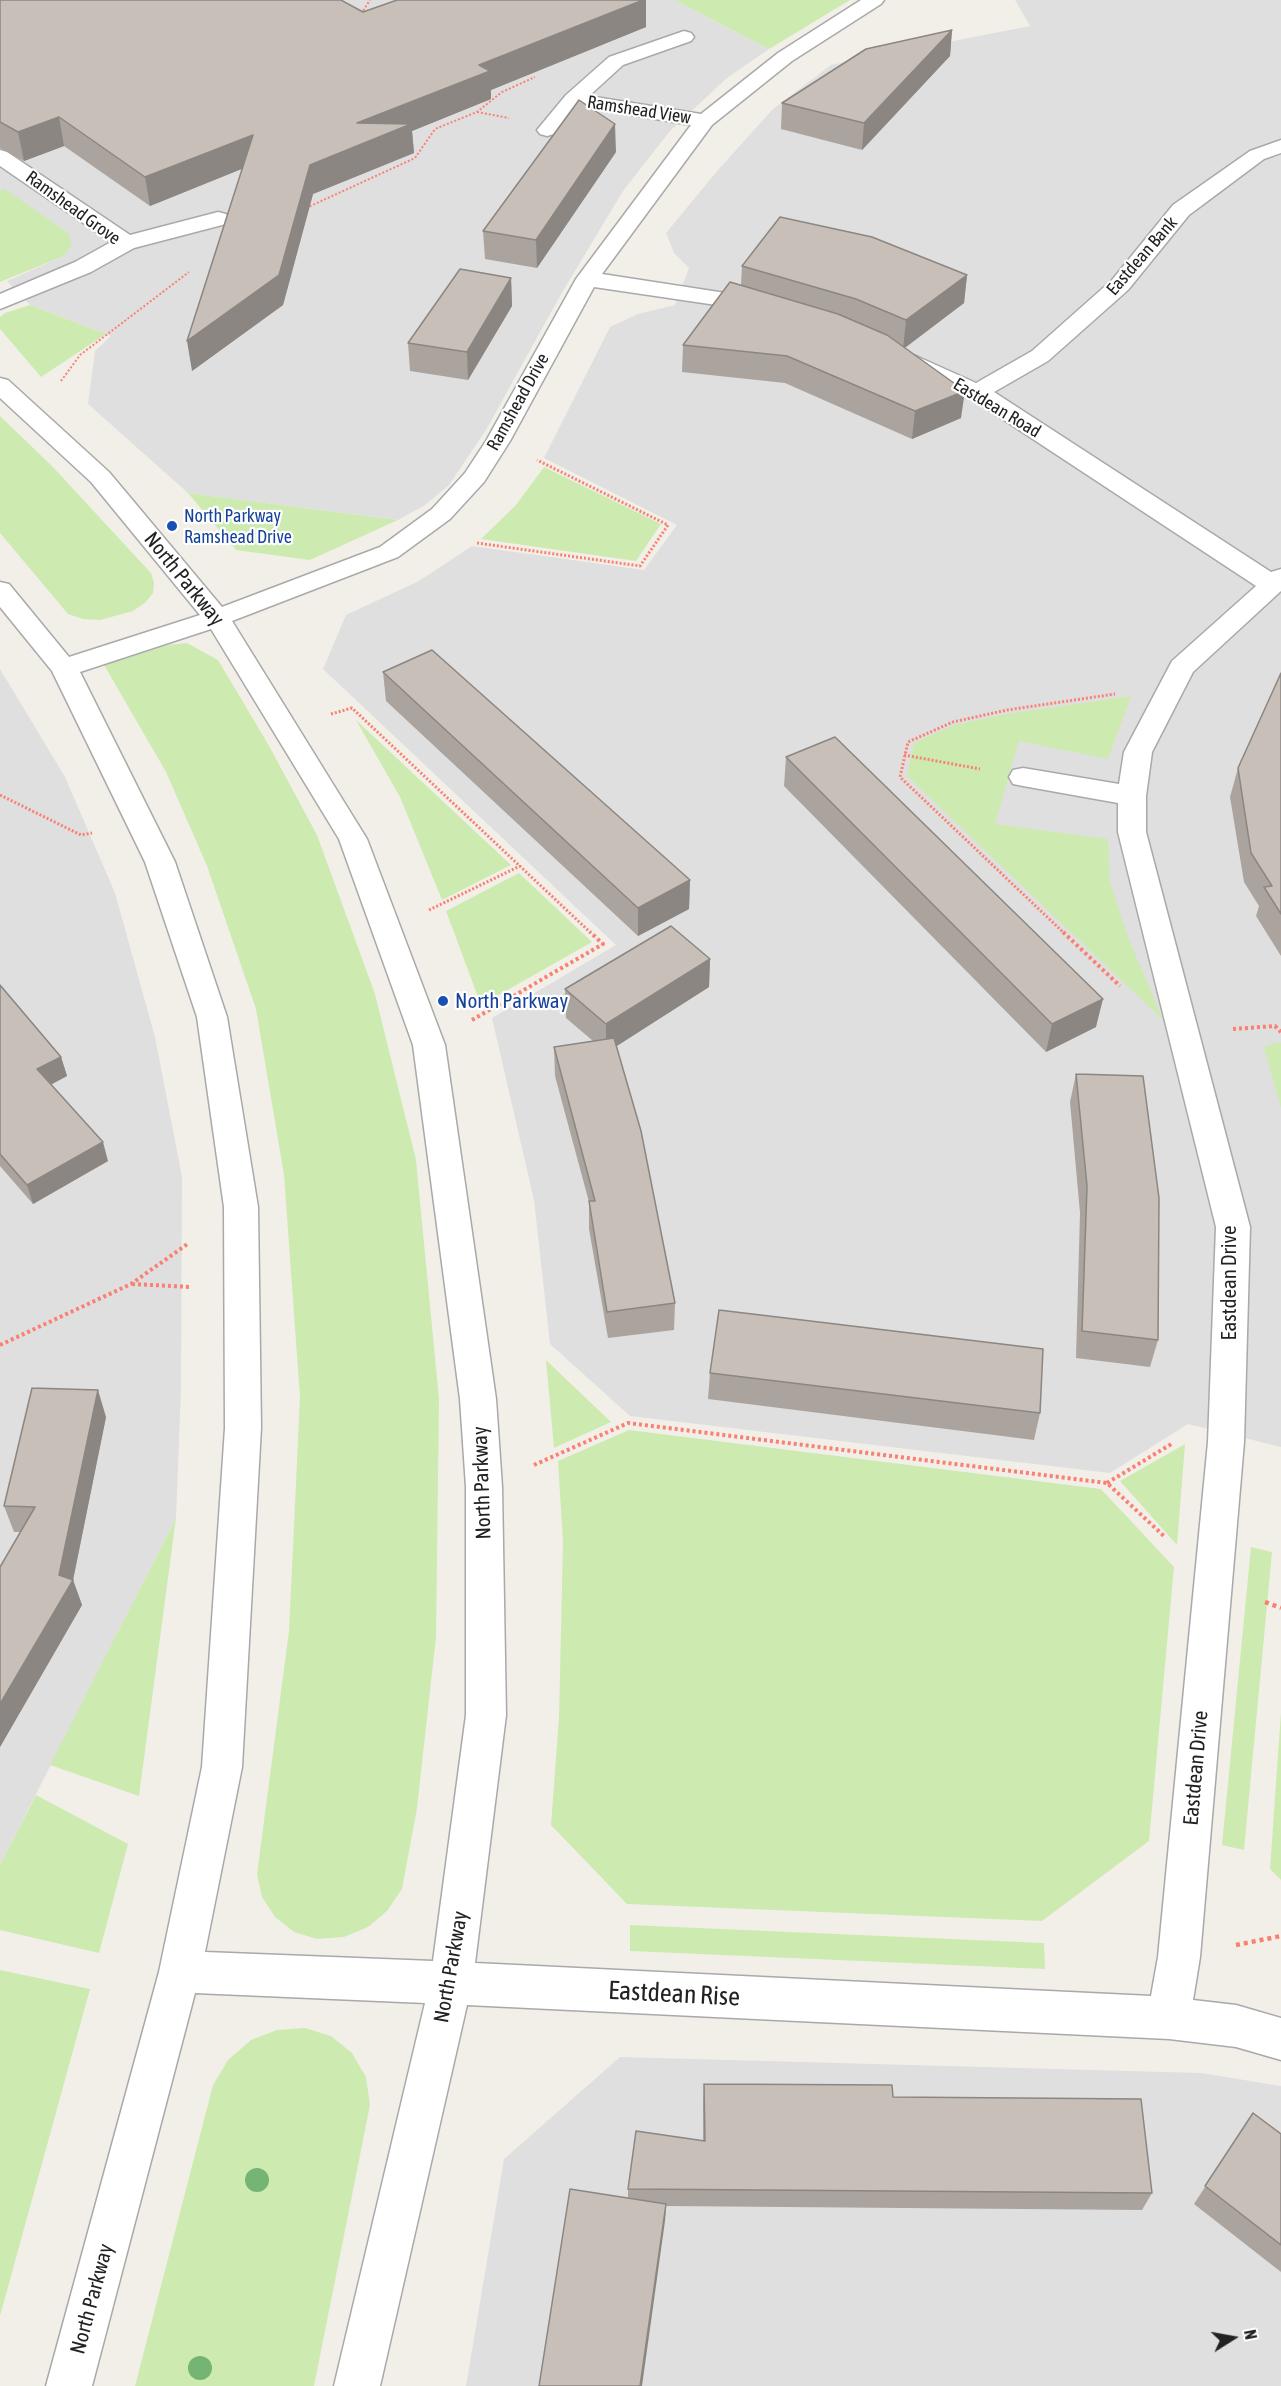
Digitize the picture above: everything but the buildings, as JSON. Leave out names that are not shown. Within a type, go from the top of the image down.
[{"type":"street","name":"Ramshead Drive","points":[[64,668],[217,618],[389,552],[441,514],[475,477],[498,441],[586,279],[705,121],[785,57],[874,0]]},
{"type":"street","name":"Ramshead View","points":[[547,130],[573,99],[616,61],[684,37]]},
{"type":"street","name":"Ramshead View","points":[[573,99],[705,121]]},
{"type":"street","name":"Eastdean Bank","points":[[977,392],[1040,356],[1120,285],[1181,210],[1257,155],[1281,146]]},
{"type":"street","name":"Ramshead Grove","points":[[0,156],[126,243],[83,267],[0,302]]},
{"type":"street","points":[[126,243],[218,219]]},
{"type":"street","points":[[586,279],[732,301],[777,314]]},
{"type":"street","name":"Eastdean Road","points":[[889,353],[977,392],[1276,580]]},
{"type":"street","name":"North Parkway","points":[[0,385],[100,477],[217,618],[353,839],[429,1045],[478,1399],[484,1487],[486,1715],[451,1983],[357,2386]]},
{"type":"street","name":"Eastdean Drive","points":[[1169,2018],[1179,1957],[1226,1442],[1233,1227],[1132,832],[1132,796],[1138,752],[1182,667],[1276,580]]},
{"type":"street","name":"North Parkway","points":[[0,590],[64,668],[160,862],[212,1017],[241,1206],[243,1428],[222,1767],[180,1972],[69,2386]]},
{"type":"street","points":[[1023,777],[1132,796]]},
{"type":"street","name":"Eastdean Rise","points":[[180,1972],[1169,2018],[1236,2026],[1281,2039]]},
{"type":"path","points":[[357,20],[370,0]]},
{"type":"path","points":[[306,208],[415,158],[435,129],[477,112],[502,92],[545,73]]},
{"type":"path","points":[[477,112],[510,118]]},
{"type":"path","points":[[36,418],[80,355],[189,272]]},
{"type":"path","points":[[414,534],[640,566],[668,525],[498,441]]},
{"type":"path","points":[[284,727],[352,708],[603,944],[429,1045]]},
{"type":"path","points":[[904,755],[1023,777]]},
{"type":"path","points":[[0,795],[81,835],[141,823]]},
{"type":"path","points":[[387,931],[520,866]]},
{"type":"path","points":[[0,1345],[131,1284],[241,1206]]},
{"type":"path","points":[[131,1284],[242,1289]]},
{"type":"path","points":[[484,1487],[628,1424],[1107,1483],[1212,1581],[1281,1608]]},
{"type":"path","points":[[1107,1483],[1189,1434],[1226,1442]]},
{"type":"shaded area","points":[[0,0],[674,0],[769,49],[727,78],[670,131],[623,191],[560,296],[486,430],[449,485],[425,505],[398,520],[188,493],[88,404],[95,351],[111,336],[30,305],[7,281],[64,256],[5,190],[0,191]]},
{"type":"shaded area","points":[[1015,0],[1281,0],[1281,1447],[1188,1424],[1110,1473],[630,1416],[550,1344],[534,1200],[492,1018],[616,945],[323,669],[346,615],[419,581],[472,546],[644,570],[677,525],[544,458],[610,327],[638,314],[675,305],[689,268],[674,253],[666,233],[773,109],[831,65],[1030,26]]},
{"type":"shaded area","points":[[0,669],[65,777],[115,893],[155,1037],[182,1177],[181,1388],[176,1518],[0,1865]]},
{"type":"shaded area","points":[[620,2057],[1201,2073],[1281,2086],[1281,2386],[466,2386],[504,2159]]},
{"type":"green space","points":[[674,0],[850,0],[769,49]]},
{"type":"green space","points":[[5,189],[68,233],[72,244],[64,256],[0,282],[0,191]]},
{"type":"green space","points":[[30,305],[106,334],[41,377],[0,329],[0,317],[5,313]]},
{"type":"green space","points":[[0,416],[53,467],[151,573],[154,583],[153,593],[145,603],[133,611],[100,620],[83,619],[68,614],[0,533]]},
{"type":"green space","points":[[544,467],[661,524],[636,561],[481,539],[516,505]]},
{"type":"green space","points":[[188,493],[398,520],[310,560],[236,550]]},
{"type":"green space","points":[[187,643],[218,660],[268,744],[317,835],[375,994],[416,1160],[439,1399],[436,1637],[417,1808],[402,1889],[387,1911],[368,1927],[344,1937],[317,1939],[294,1932],[275,1917],[262,1897],[257,1874],[289,1631],[300,1397],[284,1175],[256,1009],[207,866],[166,772],[104,665],[168,645]]},
{"type":"green space","points":[[1131,696],[1108,759],[1019,741],[995,824],[1108,839],[1110,882],[1128,937],[1163,1020],[907,776],[914,743],[954,725],[1006,714]]},
{"type":"green space","points":[[356,720],[511,865],[442,900],[400,797]]},
{"type":"green space","points":[[519,873],[592,942],[481,1005],[446,911]]},
{"type":"green space","points":[[1281,1043],[1281,1108],[1264,1047]]},
{"type":"green space","points":[[546,1360],[611,1422],[554,1448]]},
{"type":"green space","points":[[629,1430],[1101,1489],[1174,1567],[1149,1841],[1042,1921],[627,1904],[551,1825],[559,1717],[563,1542],[558,1461]]},
{"type":"green space","points":[[1185,1444],[1177,1545],[1120,1481]]},
{"type":"green space","points":[[176,1518],[139,1796],[50,1765]]},
{"type":"green space","points":[[1251,1547],[1272,1552],[1244,1850],[1222,1845]]},
{"type":"green space","points":[[1281,1712],[1281,1880],[1270,1869]]},
{"type":"green space","points":[[36,1795],[128,1844],[99,1953],[0,1930],[0,1865]]},
{"type":"green space","points":[[630,1925],[1044,1943],[1045,1969],[630,1951]]},
{"type":"green space","points":[[0,1970],[90,1989],[0,2316]]},
{"type":"green space","points":[[305,2028],[331,2036],[352,2053],[366,2077],[370,2105],[314,2386],[135,2386],[213,2085],[228,2060],[251,2040],[277,2030]]},
{"type":"place","name":"North Parkway Ramshead Drive","points":[[172,526]]},
{"type":"place","name":"North Parkway","points":[[443,1001]]}]
